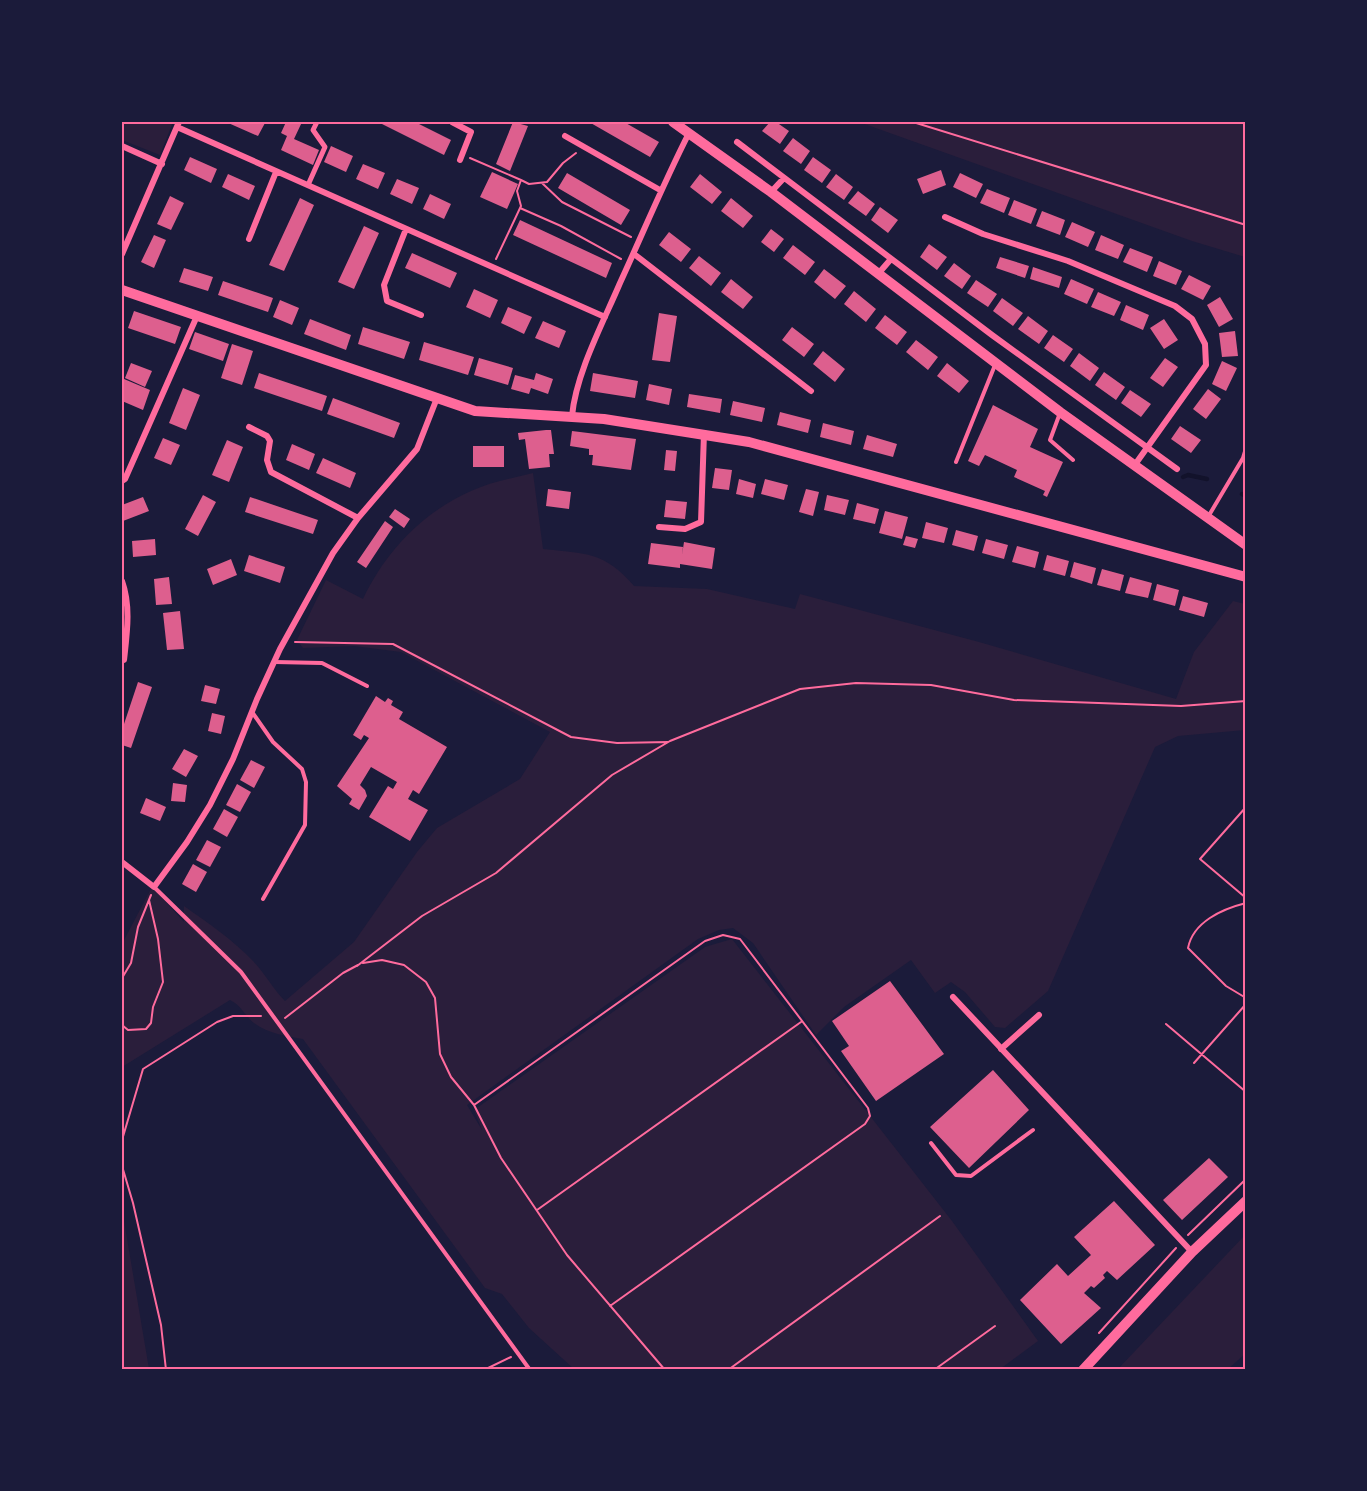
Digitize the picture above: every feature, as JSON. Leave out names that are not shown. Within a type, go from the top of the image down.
[{"type":"street","points":[[308,185],[325,147],[313,130],[317,122]]},
{"type":"street","points":[[452,122],[471,132],[461,157]]},
{"type":"street","points":[[672,122],[771,192],[1060,412],[1245,545]]},
{"type":"street","points":[[122,254],[178,124],[276,172],[605,317]]},
{"type":"street","points":[[572,416],[576,390],[605,317],[660,190],[689,133]]},
{"type":"street","points":[[565,136],[660,190]]},
{"type":"street","points":[[737,142],[891,259],[1177,469]]},
{"type":"street","points":[[122,146],[162,164]]},
{"type":"street","points":[[249,240],[276,172]]},
{"type":"street","points":[[771,192],[784,178]]},
{"type":"street","points":[[945,218],[983,234],[1089,270],[1175,306],[1192,320],[1205,344],[1206,365],[1134,466]]},
{"type":"street","points":[[406,229],[384,285],[387,301],[421,315]]},
{"type":"street","points":[[634,254],[811,391]]},
{"type":"street","points":[[878,275],[891,259]]},
{"type":"street","points":[[122,290],[488,414],[572,416],[704,433],[788,450],[1245,577]]},
{"type":"street","points":[[122,481],[125,479],[196,315]]},
{"type":"street","points":[[122,862],[154,887],[187,842],[210,805],[233,759],[284,641],[333,553],[358,518],[417,450],[437,398]]},
{"type":"street","points":[[249,427],[267,436],[270,441],[267,460],[271,472],[358,518]]},
{"type":"street","points":[[659,526],[685,529],[701,522],[704,433]]},
{"type":"street","points":[[122,581],[126,592],[128,626],[124,660]]},
{"type":"street","points":[[953,997],[1192,1252]]},
{"type":"street","points":[[1001,1049],[1040,1015]]},
{"type":"street","points":[[1083,1370],[1192,1252],[1245,1202]]},
{"type":"lane","points":[[956,462],[995,364]]},
{"type":"lane","points":[[1060,412],[1050,440],[1073,460]]},
{"type":"lane","points":[[1207,518],[1244,459],[1245,448]]},
{"type":"lane","points":[[274,662],[321,663],[367,686]]},
{"type":"lane","points":[[252,711],[273,742],[302,769],[306,782],[305,825],[263,899]]},
{"type":"lane","points":[[154,887],[241,972],[530,1370]]},
{"type":"lane","points":[[931,1143],[956,1174],[963,1177],[971,1176],[1034,1130]]},
{"type":"path","points":[[913,122],[1245,225]]},
{"type":"path","points":[[461,157],[529,184],[542,183],[555,176],[563,163],[583,146]]},
{"type":"path","points":[[492,267],[520,208],[517,191],[521,180]]},
{"type":"path","points":[[542,183],[562,202],[619,234],[639,240]]},
{"type":"path","points":[[520,208],[536,213],[629,263]]},
{"type":"path","points":[[284,641],[393,644],[571,737],[617,743],[670,741]]},
{"type":"path","points":[[357,966],[422,916],[496,873],[612,775],[670,741],[800,689],[856,683],[931,685],[1014,699],[1181,706],[1245,701]]},
{"type":"path","points":[[1245,807],[1200,859],[1245,898]]},
{"type":"path","points":[[122,987],[122,978],[131,963],[138,927],[149,900],[158,939],[163,982],[153,1007],[151,1023],[146,1029],[128,1030],[122,1025]]},
{"type":"path","points":[[1245,903],[1206,920],[1190,939],[1188,948],[1226,986],[1245,998]]},
{"type":"path","points":[[474,1105],[705,941],[723,934],[740,939],[868,1108],[870,1116],[865,1124],[610,1306]]},
{"type":"path","points":[[278,1023],[343,973],[366,961],[382,960],[404,965],[426,982],[435,998],[440,1054],[451,1077],[474,1105],[501,1158],[567,1255],[665,1370]]},
{"type":"path","points":[[1194,1063],[1245,1004]]},
{"type":"path","points":[[122,1140],[143,1069],[217,1022],[233,1016],[273,1016]]},
{"type":"path","points":[[537,1210],[801,1022]]},
{"type":"path","points":[[1166,1024],[1245,1092]]},
{"type":"path","points":[[122,1166],[161,1325],[166,1370]]},
{"type":"path","points":[[728,1370],[940,1216]]},
{"type":"path","points":[[934,1370],[995,1326]]},
{"type":"path","points":[[484,1370],[518,1354]]},
{"type":"shaded area","points":[[122,122],[173,122],[160,155],[122,140]]},
{"type":"shaded area","points":[[859,122],[1245,122],[1245,257],[1192,241]]},
{"type":"shaded area","points":[[533,473],[543,549],[583,554],[603,560],[613,566],[634,586],[707,589],[795,609],[800,594],[979,642],[1176,699],[1194,652],[1233,601],[1245,604],[1245,730],[1178,736],[1155,747],[1048,991],[1005,1028],[995,1027],[965,992],[951,982],[935,993],[911,960],[844,1007],[816,1035],[753,943],[733,928],[719,930],[698,939],[467,1105],[482,1130],[474,1110],[705,947],[732,939],[952,1221],[1038,1341],[1000,1369],[574,1369],[529,1328],[502,1294],[485,1288],[303,1039],[278,1034],[260,1027],[230,1000],[122,1067],[122,944],[152,887],[184,922],[184,906],[237,946],[257,966],[285,1001],[354,942],[417,852],[437,828],[520,779],[550,732],[401,652],[354,646],[303,648],[297,640],[326,580],[363,599],[372,581],[394,550],[407,535],[437,510],[478,488]]},
{"type":"shaded area","points":[[122,1209],[149,1369],[122,1369]]},
{"type":"shaded area","points":[[1245,1235],[1246,1353],[1228,1369],[1118,1369]]},
{"type":"building","points":[[226,122],[262,122],[265,123],[258,136]]},
{"type":"building","points":[[286,122],[302,122],[294,139],[319,150],[313,165],[281,150],[287,136],[281,133]]},
{"type":"building","points":[[378,122],[415,122],[451,140],[444,155]]},
{"type":"building","points":[[513,122],[528,126],[510,171],[496,164]]},
{"type":"building","points":[[589,122],[624,122],[659,142],[650,157]]},
{"type":"building","points":[[770,122],[776,122],[789,131],[780,144],[762,131]]},
{"type":"building","points":[[793,138],[810,151],[801,164],[783,151]]},
{"type":"building","points":[[331,146],[353,156],[346,172],[324,162]]},
{"type":"building","points":[[190,157],[217,169],[211,183],[184,170]]},
{"type":"building","points":[[813,157],[831,170],[822,183],[804,170]]},
{"type":"building","points":[[363,164],[385,173],[378,189],[356,179]]},
{"type":"building","points":[[941,170],[946,185],[923,194],[917,179]]},
{"type":"building","points":[[492,172],[518,184],[507,209],[480,197]]},
{"type":"building","points":[[567,173],[630,210],[621,225],[558,188]]},
{"type":"building","points":[[960,173],[983,184],[976,198],[953,187]]},
{"type":"building","points":[[228,174],[255,186],[249,200],[222,187]]},
{"type":"building","points":[[700,174],[722,192],[712,204],[690,187]]},
{"type":"building","points":[[836,174],[853,187],[844,200],[826,187]]},
{"type":"building","points":[[397,179],[419,188],[412,204],[390,194]]},
{"type":"building","points":[[987,189],[1010,198],[1004,213],[980,203]]},
{"type":"building","points":[[858,191],[875,204],[866,216],[848,203]]},
{"type":"building","points":[[430,194],[451,204],[444,219],[423,209]]},
{"type":"building","points":[[170,196],[184,203],[171,230],[157,224]]},
{"type":"building","points":[[300,198],[314,205],[284,271],[269,265]]},
{"type":"building","points":[[731,198],[753,216],[743,228],[721,211]]},
{"type":"building","points":[[1014,200],[1037,209],[1031,224],[1008,215]]},
{"type":"building","points":[[880,207],[898,220],[888,233],[871,220]]},
{"type":"building","points":[[1042,211],[1065,220],[1060,235],[1036,226]]},
{"type":"building","points":[[520,220],[612,263],[606,278],[513,235]]},
{"type":"building","points":[[1072,222],[1095,232],[1088,247],[1065,237]]},
{"type":"building","points":[[364,226],[379,233],[354,289],[338,282]]},
{"type":"building","points":[[771,229],[784,239],[774,252],[761,242]]},
{"type":"building","points":[[669,232],[691,249],[681,262],[659,245]]},
{"type":"building","points":[[154,235],[166,240],[154,268],[141,262]]},
{"type":"building","points":[[1101,235],[1124,245],[1118,259],[1095,250]]},
{"type":"building","points":[[929,244],[947,257],[937,270],[920,257]]},
{"type":"building","points":[[793,245],[815,262],[805,275],[783,258]]},
{"type":"building","points":[[1130,248],[1153,257],[1147,272],[1123,262]]},
{"type":"building","points":[[412,253],[457,273],[450,288],[405,268]]},
{"type":"building","points":[[699,256],[721,273],[711,286],[689,268]]},
{"type":"building","points":[[1000,257],[1029,266],[1025,278],[996,268]]},
{"type":"building","points":[[1159,261],[1182,271],[1176,285],[1153,276]]},
{"type":"building","points":[[954,263],[971,276],[962,289],[944,276]]},
{"type":"building","points":[[1033,267],[1062,277],[1059,288],[1030,279]]},
{"type":"building","points":[[184,268],[213,277],[208,291],[179,282]]},
{"type":"building","points":[[824,269],[846,286],[835,299],[814,282]]},
{"type":"building","points":[[1189,275],[1211,286],[1203,300],[1181,289]]},
{"type":"building","points":[[731,279],[753,297],[743,309],[721,292]]},
{"type":"building","points":[[1071,279],[1094,289],[1087,304],[1064,294]]},
{"type":"building","points":[[976,280],[997,294],[988,307],[967,293]]},
{"type":"building","points":[[223,281],[273,298],[268,312],[218,295]]},
{"type":"building","points":[[474,289],[498,300],[490,318],[466,307]]},
{"type":"building","points":[[854,291],[876,309],[866,322],[844,304]]},
{"type":"building","points":[[1098,292],[1121,302],[1114,316],[1091,307]]},
{"type":"building","points":[[1220,297],[1233,319],[1219,327],[1207,305]]},
{"type":"building","points":[[1002,298],[1023,313],[1013,326],[993,311]]},
{"type":"building","points":[[280,300],[299,308],[292,325],[273,317]]},
{"type":"building","points":[[1126,305],[1149,315],[1143,330],[1120,320]]},
{"type":"building","points":[[508,307],[532,317],[524,334],[501,323]]},
{"type":"building","points":[[134,311],[181,327],[175,344],[128,328]]},
{"type":"building","points":[[659,313],[677,316],[670,362],[652,360]]},
{"type":"building","points":[[885,315],[907,332],[897,345],[875,328]]},
{"type":"building","points":[[1028,316],[1048,331],[1039,344],[1018,329]]},
{"type":"building","points":[[310,319],[351,335],[346,350],[304,334]]},
{"type":"building","points":[[1164,319],[1178,340],[1164,349],[1150,328]]},
{"type":"building","points":[[543,321],[566,331],[559,348],[535,338]]},
{"type":"building","points":[[363,327],[410,342],[404,359],[358,344]]},
{"type":"building","points":[[792,327],[814,344],[804,357],[782,340]]},
{"type":"building","points":[[1235,331],[1238,356],[1222,357],[1219,333]]},
{"type":"building","points":[[195,332],[229,344],[223,361],[189,349]]},
{"type":"building","points":[[1053,335],[1073,349],[1064,362],[1044,348]]},
{"type":"building","points":[[916,340],[938,357],[928,370],[906,352]]},
{"type":"building","points":[[424,342],[474,357],[468,375],[419,360]]},
{"type":"building","points":[[232,344],[253,351],[242,385],[221,378]]},
{"type":"building","points":[[823,351],[845,369],[835,382],[813,364]]},
{"type":"building","points":[[1079,353],[1099,368],[1090,381],[1070,366]]},
{"type":"building","points":[[479,358],[513,368],[508,385],[474,375]]},
{"type":"building","points":[[1165,358],[1178,367],[1163,387],[1150,378]]},
{"type":"building","points":[[1222,361],[1237,368],[1226,391],[1212,384]]},
{"type":"building","points":[[131,363],[152,371],[145,387],[125,378]]},
{"type":"building","points":[[947,363],[969,381],[959,393],[937,376]]},
{"type":"building","points":[[1104,372],[1125,387],[1116,400],[1095,385]]},
{"type":"building","points":[[259,373],[327,396],[322,411],[254,388]]},
{"type":"building","points":[[536,373],[553,379],[548,394],[531,388],[529,394],[511,389],[515,375],[534,380]]},
{"type":"building","points":[[593,373],[638,381],[635,398],[590,391]]},
{"type":"building","points":[[124,379],[150,390],[143,410],[122,401]]},
{"type":"building","points":[[649,384],[672,389],[669,405],[646,400]]},
{"type":"building","points":[[183,388],[200,395],[186,430],[169,423]]},
{"type":"building","points":[[1208,389],[1221,399],[1206,419],[1193,409]]},
{"type":"building","points":[[1130,390],[1151,404],[1141,417],[1121,403]]},
{"type":"building","points":[[689,394],[722,399],[720,413],[687,407]]},
{"type":"building","points":[[333,398],[400,423],[394,438],[327,414]]},
{"type":"building","points":[[733,401],[765,408],[762,422],[730,415]]},
{"type":"building","points":[[993,405],[1038,429],[1030,447],[1063,462],[1047,497],[1043,495],[1045,491],[1014,477],[1017,470],[985,455],[979,466],[968,461]]},
{"type":"building","points":[[780,412],[811,420],[808,433],[777,425]]},
{"type":"building","points":[[823,423],[854,431],[851,445],[820,437]]},
{"type":"building","points":[[1180,426],[1201,440],[1191,453],[1171,439]]},
{"type":"building","points":[[551,430],[554,454],[549,454],[550,467],[529,469],[525,439],[519,440],[518,433]]},
{"type":"building","points":[[572,431],[636,439],[631,470],[592,465],[593,455],[589,455],[589,449],[570,446]]},
{"type":"building","points":[[867,435],[897,444],[893,457],[863,449]]},
{"type":"building","points":[[163,438],[180,445],[171,465],[154,458]]},
{"type":"building","points":[[227,440],[243,447],[229,482],[212,475]]},
{"type":"building","points":[[292,444],[315,454],[309,470],[286,460]]},
{"type":"building","points":[[473,446],[504,446],[504,467],[473,467]]},
{"type":"building","points":[[666,450],[677,451],[675,471],[664,470]]},
{"type":"building","points":[[323,458],[356,473],[350,488],[316,473]]},
{"type":"building","points":[[715,468],[732,470],[729,490],[712,488]]},
{"type":"building","points":[[739,479],[756,484],[753,498],[736,494]]},
{"type":"building","points":[[765,479],[788,485],[784,500],[761,494]]},
{"type":"building","points":[[548,489],[571,492],[569,509],[546,506]]},
{"type":"building","points":[[806,489],[819,492],[813,516],[799,512]]},
{"type":"building","points":[[203,495],[216,502],[198,536],[185,529]]},
{"type":"building","points":[[827,495],[849,500],[845,515],[824,510]]},
{"type":"building","points":[[143,497],[149,511],[123,521],[122,505]]},
{"type":"building","points":[[250,497],[318,520],[313,534],[245,512]]},
{"type":"building","points":[[666,500],[687,502],[685,519],[664,517]]},
{"type":"building","points":[[857,503],[879,509],[875,524],[853,519]]},
{"type":"building","points":[[395,509],[410,519],[404,528],[389,517]]},
{"type":"building","points":[[885,511],[908,517],[902,539],[879,533]]},
{"type":"building","points":[[385,521],[393,527],[366,568],[357,562]]},
{"type":"building","points":[[926,522],[948,528],[944,543],[922,538]]},
{"type":"building","points":[[956,530],[978,536],[974,551],[952,545]]},
{"type":"building","points":[[906,536],[918,539],[915,548],[903,545]]},
{"type":"building","points":[[155,539],[156,555],[133,557],[132,541]]},
{"type":"building","points":[[986,539],[1008,545],[1004,559],[982,553]]},
{"type":"building","points":[[684,542],[715,548],[712,569],[680,564],[680,568],[648,564],[651,543],[683,547],[682,555]]},
{"type":"building","points":[[1017,546],[1039,552],[1035,568],[1012,562]]},
{"type":"building","points":[[249,555],[285,567],[280,583],[244,571]]},
{"type":"building","points":[[1047,555],[1069,561],[1065,576],[1043,570]]},
{"type":"building","points":[[231,559],[237,575],[213,585],[207,569]]},
{"type":"building","points":[[1074,562],[1096,568],[1092,584],[1070,577]]},
{"type":"building","points":[[1102,569],[1124,575],[1120,591],[1097,585]]},
{"type":"building","points":[[169,577],[172,604],[156,605],[154,579]]},
{"type":"building","points":[[1130,577],[1152,583],[1148,598],[1125,593]]},
{"type":"building","points":[[1157,584],[1179,590],[1175,606],[1153,600]]},
{"type":"building","points":[[1183,596],[1208,603],[1204,617],[1179,610]]},
{"type":"building","points":[[180,611],[184,649],[167,650],[163,613]]},
{"type":"building","points":[[138,682],[152,687],[131,748],[122,745],[122,730]]},
{"type":"building","points":[[205,685],[220,689],[216,704],[201,701]]},
{"type":"building","points":[[376,696],[385,702],[388,698],[393,701],[391,705],[403,712],[399,719],[447,747],[419,794],[413,790],[408,799],[428,810],[410,841],[369,817],[388,786],[393,789],[397,782],[371,767],[360,785],[367,796],[359,810],[349,804],[352,799],[337,786],[369,738],[364,735],[361,740],[353,735]]},
{"type":"building","points":[[212,713],[225,716],[221,734],[208,731]]},
{"type":"building","points":[[184,749],[198,756],[186,777],[172,769]]},
{"type":"building","points":[[251,760],[265,767],[254,788],[240,780]]},
{"type":"building","points":[[173,783],[187,785],[185,802],[171,801]]},
{"type":"building","points":[[237,784],[251,792],[240,812],[226,805]]},
{"type":"building","points":[[146,798],[166,807],[160,821],[140,813]]},
{"type":"building","points":[[224,809],[238,817],[227,837],[213,829]]},
{"type":"building","points":[[207,840],[221,847],[210,867],[196,860]]},
{"type":"building","points":[[193,864],[207,872],[196,892],[182,884]]},
{"type":"building","points":[[890,981],[944,1054],[876,1101],[841,1051],[849,1046],[832,1021]]},
{"type":"building","points":[[993,1070],[1029,1110],[969,1168],[930,1127]]},
{"type":"building","points":[[1209,1158],[1228,1177],[1182,1220],[1163,1200]]},
{"type":"building","points":[[1114,1201],[1155,1245],[1117,1280],[1107,1271],[1103,1275],[1105,1278],[1084,1293],[1101,1308],[1061,1344],[1020,1300],[1057,1264],[1068,1276],[1091,1255],[1074,1237]]},
{"type":"waterway","points":[[1183,477],[1188,475],[1207,479]]},
{"type":"waterway","points":[[1242,494],[1246,496]]}]
